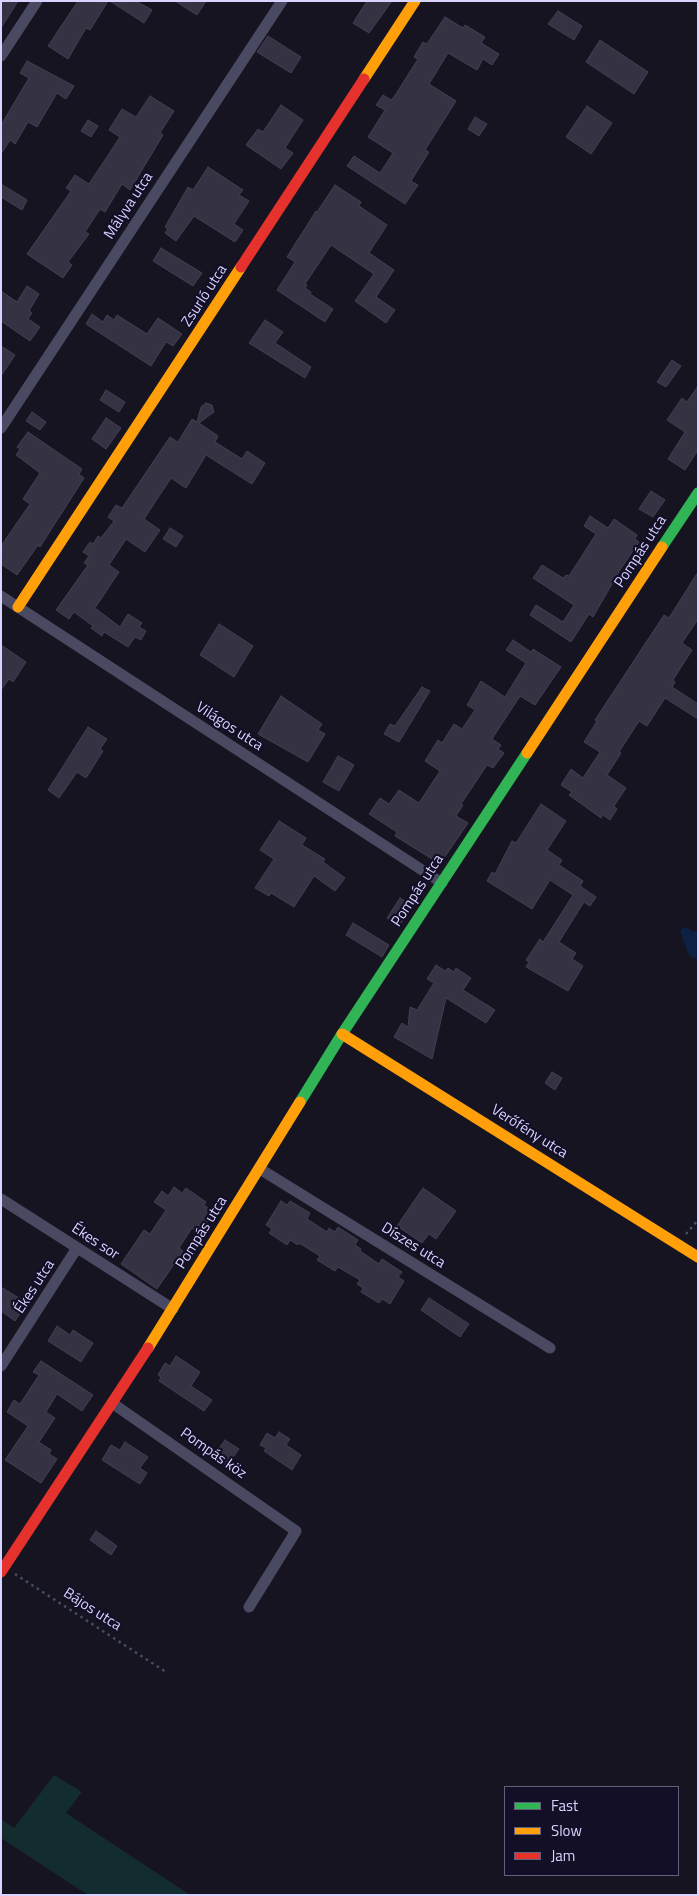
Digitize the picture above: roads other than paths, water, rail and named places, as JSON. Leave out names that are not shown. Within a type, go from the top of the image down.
[{"type":"street","points":[[1,56],[37,1]]},
{"type":"street","name":"Mályva utca","points":[[1,428],[282,1]]},
{"type":"street","name":"Zsurló utca","points":[[18,607],[415,1]]},
{"type":"street","name":"Pompás utca","points":[[3,1570],[173,1309],[342,1034],[698,494]]},
{"type":"street","name":"Világos utca","points":[[1,596],[442,883]]},
{"type":"street","name":"Verőfény utca","points":[[342,1034],[508,1136],[698,1257]]},
{"type":"street","name":"Díszes utca","points":[[260,1168],[550,1348]]},
{"type":"street","name":"Ékes sor","points":[[1,1199],[173,1309]]},
{"type":"street","name":"Ékes utca","points":[[1,1366],[77,1248]]},
{"type":"street","name":"Pompás köz","points":[[112,1403],[296,1531],[249,1607]]},
{"type":"water","points":[[686,927],[693,932],[698,930],[698,958],[693,958],[688,953],[680,930]]}]
